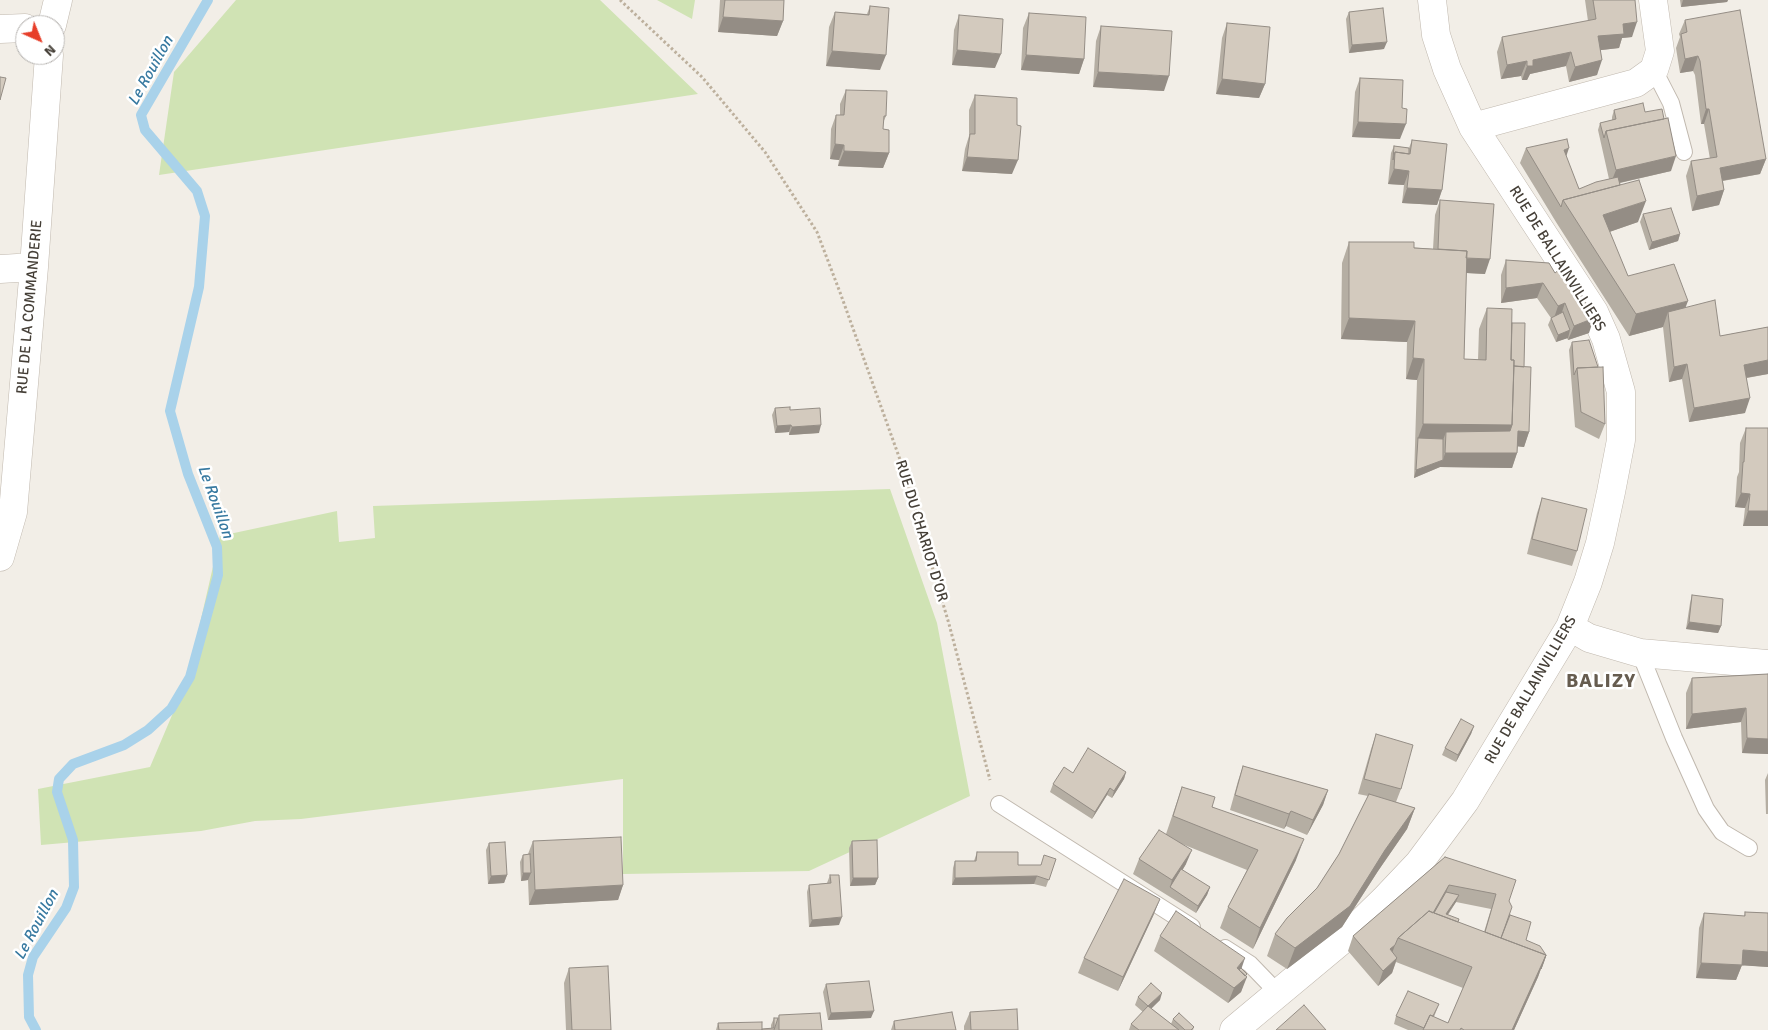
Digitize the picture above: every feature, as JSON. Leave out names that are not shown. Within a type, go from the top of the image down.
[{"type":"street","points":[[54,15],[58,0]]},
{"type":"street","name":"RUE DE BALLAINVILLIERS","points":[[1234,1030],[1348,935],[1419,864],[1465,801],[1570,627],[1588,582],[1602,535],[1621,440],[1620,392],[1606,339],[1594,312],[1473,127],[1447,69],[1436,35],[1432,0]]},
{"type":"street","points":[[1473,127],[1636,83],[1654,70],[1660,51],[1653,0]]},
{"type":"street","points":[[0,29],[15,28]]},
{"type":"street","name":"RUE DE LA COMMANDERIE","points":[[0,557],[13,512],[34,267],[48,65]]},
{"type":"street","points":[[0,269],[34,267]]},
{"type":"street","points":[[1570,627],[1589,638],[1640,653],[1768,664]]},
{"type":"lane","points":[[1654,70],[1671,103],[1684,152]]},
{"type":"lane","points":[[1640,653],[1674,738],[1706,809],[1722,832],[1749,848]]},
{"type":"lane","points":[[999,804],[1250,964],[1278,994]]},
{"type":"path","name":"RUE DU CHARIOT D'OR","points":[[620,0],[702,76],[765,152],[817,232],[903,468],[950,624],[992,787],[999,804]]},
{"type":"green space","points":[[236,0],[600,0],[698,94],[159,175],[174,72]]},
{"type":"green space","points":[[657,0],[695,0],[692,19]]},
{"type":"green space","points":[[890,489],[937,623],[970,796],[809,871],[623,874],[623,779],[301,819],[255,821],[201,831],[41,845],[38,789],[150,767],[187,680],[220,536],[337,511],[339,542],[375,538],[373,506]]},
{"type":"building","points":[[725,0],[784,0],[783,21],[723,17]]},
{"type":"building","points":[[1593,0],[1635,0],[1637,22],[1623,24],[1624,34],[1598,36],[1602,60],[1575,67],[1571,52],[1533,60],[1533,66],[1527,66],[1527,61],[1507,65],[1502,37],[1596,19]]},
{"type":"building","points":[[870,6],[889,8],[886,55],[832,51],[835,12],[869,15]]},
{"type":"building","points":[[1383,8],[1387,42],[1352,45],[1349,12]]},
{"type":"building","points":[[1740,10],[1766,159],[1720,168],[1724,190],[1697,196],[1691,161],[1717,157],[1709,109],[1706,109],[1700,61],[1698,56],[1685,59],[1681,34],[1687,32],[1685,20]]},
{"type":"building","points":[[1029,13],[1086,17],[1084,59],[1026,55]]},
{"type":"building","points":[[959,15],[1003,19],[1001,54],[957,50]]},
{"type":"building","points":[[1227,23],[1270,27],[1265,84],[1222,79]]},
{"type":"building","points":[[1101,26],[1172,31],[1169,76],[1098,72]]},
{"type":"building","points":[[0,77],[6,78],[0,100]]},
{"type":"building","points":[[1360,78],[1403,80],[1402,108],[1407,109],[1406,124],[1358,122]]},
{"type":"building","points":[[846,90],[887,91],[886,116],[884,116],[883,129],[889,130],[889,153],[844,151],[844,145],[835,144],[836,115],[844,115]]},
{"type":"building","points":[[975,95],[1017,98],[1017,125],[1021,126],[1018,160],[967,157],[970,134],[975,134]]},
{"type":"building","points":[[1643,103],[1645,112],[1662,109],[1664,119],[1606,131],[1604,138],[1600,123],[1616,119],[1614,110]]},
{"type":"building","points":[[1668,118],[1676,156],[1616,170],[1606,131]]},
{"type":"building","points":[[1567,139],[1569,148],[1564,150],[1579,189],[1596,182],[1618,177],[1620,185],[1563,200],[1561,207],[1526,148]]},
{"type":"building","points":[[1412,140],[1447,144],[1442,190],[1407,188],[1409,171],[1394,169],[1395,152],[1410,154]]},
{"type":"building","points":[[1394,146],[1409,148],[1409,154],[1395,152],[1393,160]]},
{"type":"building","points":[[1639,180],[1646,201],[1603,215],[1628,276],[1674,264],[1688,301],[1636,314],[1563,200]]},
{"type":"building","points":[[1440,200],[1494,204],[1490,259],[1466,258],[1467,251],[1438,249]]},
{"type":"building","points":[[1671,208],[1680,234],[1652,242],[1643,214]]},
{"type":"building","points":[[1349,242],[1414,242],[1414,248],[1467,251],[1464,359],[1486,360],[1487,308],[1512,309],[1511,360],[1514,360],[1512,425],[1423,424],[1424,359],[1413,358],[1415,321],[1349,318]]},
{"type":"building","points":[[1506,260],[1549,263],[1555,273],[1561,268],[1580,292],[1594,318],[1574,326],[1565,303],[1558,306],[1543,283],[1506,288]]},
{"type":"building","points":[[1715,300],[1720,336],[1768,327],[1768,360],[1744,365],[1750,398],[1694,408],[1687,364],[1674,367],[1668,312]]},
{"type":"building","points":[[1563,312],[1570,330],[1558,335],[1551,318]]},
{"type":"building","points":[[1512,323],[1525,323],[1524,367],[1514,366],[1514,360],[1511,360]]},
{"type":"building","points":[[1589,340],[1598,367],[1577,368],[1574,375],[1572,342]]},
{"type":"building","points":[[1514,366],[1531,367],[1529,432],[1518,431],[1517,453],[1445,453],[1446,432],[1510,431],[1512,425]]},
{"type":"building","points":[[1603,367],[1605,424],[1581,412],[1577,368]]},
{"type":"building","points":[[790,407],[790,410],[820,408],[821,425],[777,426],[775,408]]},
{"type":"building","points":[[1746,428],[1768,428],[1768,511],[1748,511],[1750,494],[1741,493]]},
{"type":"building","points":[[1418,438],[1443,439],[1443,460],[1416,470]]},
{"type":"building","points":[[1542,498],[1587,509],[1577,551],[1532,539]]},
{"type":"building","points":[[1692,595],[1723,599],[1721,626],[1689,622]]},
{"type":"building","points":[[1768,674],[1768,739],[1747,738],[1746,708],[1692,714],[1692,678]]},
{"type":"building","points":[[1461,719],[1474,726],[1458,755],[1445,748]]},
{"type":"building","points":[[1376,734],[1413,745],[1401,789],[1364,779]]},
{"type":"building","points":[[1088,748],[1126,772],[1114,791],[1110,788],[1095,812],[1053,784],[1064,767],[1073,773]]},
{"type":"building","points":[[1243,766],[1328,790],[1313,820],[1291,811],[1289,814],[1235,795]]},
{"type":"building","points":[[1182,787],[1215,797],[1212,807],[1304,839],[1260,928],[1228,907],[1258,850],[1173,816]]},
{"type":"building","points":[[1369,794],[1415,808],[1385,850],[1350,906],[1295,948],[1275,934],[1287,918],[1317,888],[1339,854]]},
{"type":"building","points":[[1159,830],[1192,850],[1172,880],[1139,859]]},
{"type":"building","points":[[621,837],[623,885],[535,890],[533,841]]},
{"type":"building","points":[[877,840],[878,878],[853,878],[852,841]]},
{"type":"building","points":[[505,842],[507,875],[491,876],[489,843]]},
{"type":"building","points":[[977,852],[1018,852],[1018,865],[1041,865],[1044,855],[1056,859],[1049,880],[1037,876],[955,878],[955,861],[976,861]]},
{"type":"building","points":[[530,854],[531,873],[523,873],[523,855]]},
{"type":"building","points":[[1445,857],[1516,880],[1509,901],[1512,907],[1501,938],[1485,932],[1496,894],[1449,885],[1433,913],[1429,911],[1398,938],[1395,945],[1390,949],[1397,958],[1383,971],[1353,936]]},
{"type":"building","points":[[1181,869],[1210,887],[1198,906],[1170,887]]},
{"type":"building","points":[[830,875],[839,875],[842,917],[812,920],[809,885],[831,883]]},
{"type":"building","points":[[1124,879],[1160,899],[1123,977],[1084,958]]},
{"type":"building","points":[[1446,892],[1459,895],[1446,914],[1459,919],[1458,922],[1434,913]]},
{"type":"building","points":[[1176,911],[1245,958],[1237,968],[1247,977],[1234,988],[1160,936]]},
{"type":"building","points":[[1429,911],[1546,955],[1512,1030],[1464,1030],[1461,1028],[1460,1030],[1423,1030],[1430,1015],[1448,1023],[1472,967],[1398,938]]},
{"type":"building","points":[[1745,912],[1768,913],[1768,952],[1743,950],[1742,965],[1701,963],[1704,913],[1745,916]]},
{"type":"building","points":[[1510,915],[1531,922],[1526,940],[1540,946],[1546,955],[1501,938]]},
{"type":"building","points":[[608,966],[611,1030],[572,1030],[569,968]]},
{"type":"building","points":[[1241,968],[1247,974],[1245,976],[1239,970]]},
{"type":"building","points":[[869,981],[874,1011],[831,1013],[826,984]]},
{"type":"building","points":[[1151,983],[1162,993],[1148,1006],[1138,997]]},
{"type":"building","points":[[1408,991],[1439,1004],[1433,1016],[1430,1015],[1424,1028],[1396,1016]]},
{"type":"building","points":[[1304,1005],[1326,1030],[1276,1030]]},
{"type":"building","points":[[1148,1006],[1179,1030],[1139,1030],[1131,1024]]},
{"type":"building","points":[[1017,1009],[1018,1030],[971,1030],[970,1012]]},
{"type":"building","points":[[952,1012],[956,1030],[895,1030],[894,1021]]},
{"type":"building","points":[[820,1013],[822,1030],[779,1030],[779,1015]]},
{"type":"building","points":[[1179,1013],[1194,1027],[1191,1030],[1185,1030],[1173,1019]]},
{"type":"building","points":[[774,1018],[778,1018],[774,1030],[762,1030],[774,1028]]},
{"type":"building","points":[[762,1022],[762,1030],[719,1030],[718,1023]]},
{"type":"waterway","name":"Le Rouillon","points":[[36,1030],[29,1017],[28,975],[33,957],[66,908],[74,887],[73,840],[57,792],[59,779],[73,764],[124,745],[148,730],[171,709],[190,677],[218,575],[217,547],[188,474],[170,411],[199,287],[205,216],[197,191],[145,130],[141,115],[208,0]]},
{"type":"district","name":"BALIZY","points":[[1601,682]]}]
